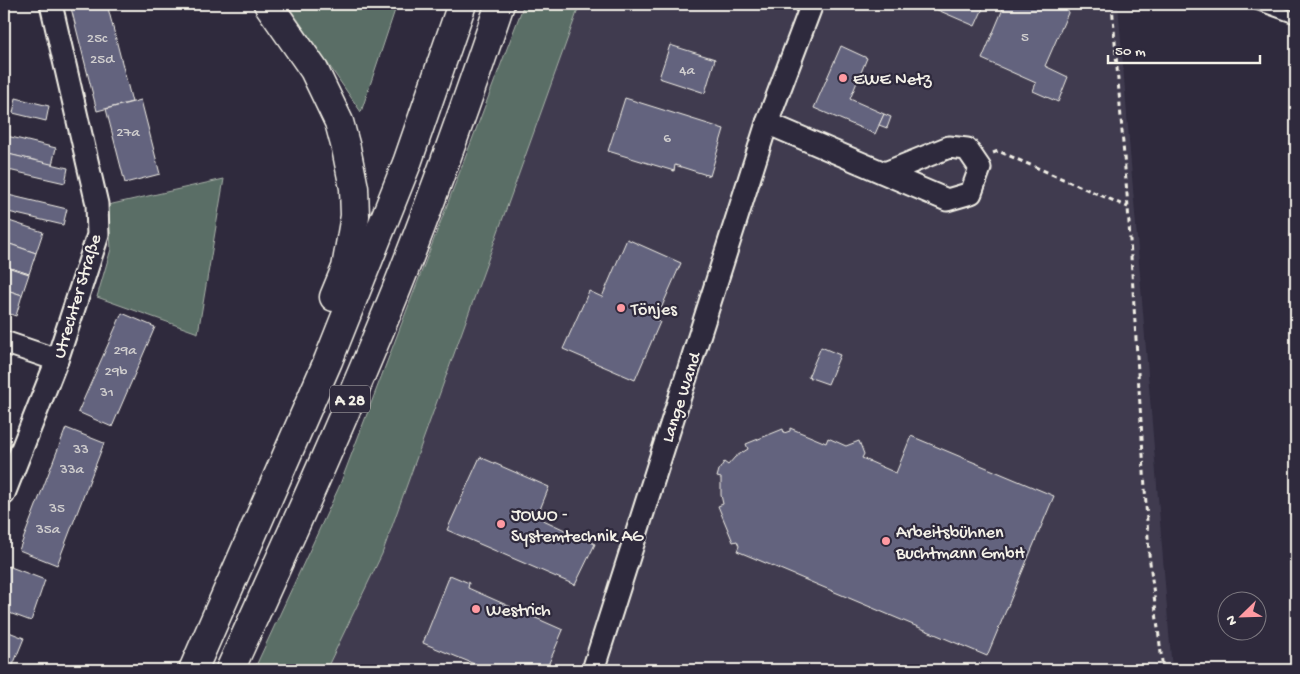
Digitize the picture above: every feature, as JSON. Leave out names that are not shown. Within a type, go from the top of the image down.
[{"type":"highway","points":[[268,4],[314,70],[329,99],[339,122],[354,188],[355,216],[346,268],[325,320],[328,361]]},
{"type":"highway","name":"A 28","points":[[193,670],[328,361],[407,163],[462,4]]},
{"type":"highway","name":"A 28","points":[[230,670],[397,288],[459,123],[500,4]]},
{"type":"street","name":"Utrechter Straße","points":[[4,494],[57,360],[98,235],[97,204],[51,4]]},
{"type":"street","name":"Lange Wand","points":[[593,670],[767,123],[812,4]]},
{"type":"street","points":[[767,123],[947,200],[972,194],[980,168],[967,149],[950,147],[885,173]]},
{"type":"street","points":[[4,342],[57,360]]},
{"type":"lane","points":[[1257,4],[1296,18]]},
{"type":"path","points":[[1112,4],[1128,207],[1149,554],[1162,670]]},
{"type":"path","points":[[973,158],[998,151],[1128,207]]},
{"type":"shaded area","points":[[544,4],[1118,4],[1172,670],[298,670]]},
{"type":"green space","points":[[287,4],[397,4],[361,112]]},
{"type":"green space","points":[[524,4],[580,4],[382,554],[326,670],[254,670],[339,487]]},
{"type":"green space","points":[[224,179],[198,333],[97,297],[111,249],[108,205]]},
{"type":"building","points":[[70,4],[107,4],[132,102],[97,111]]},
{"type":"building","points":[[934,4],[985,4],[975,26],[933,8]]},
{"type":"building","points":[[1005,4],[1067,4],[1068,13],[1045,66],[1068,77],[1058,102],[1033,91],[1036,83],[982,59]]},
{"type":"building","points":[[670,45],[715,59],[705,93],[659,78]]},
{"type":"building","name":"EWE Netz","points":[[841,46],[867,58],[850,99],[884,114],[875,134],[814,108]]},
{"type":"building","points":[[16,98],[49,106],[46,121],[13,113]]},
{"type":"building","points":[[625,98],[724,129],[710,176],[675,165],[674,171],[608,151]]},
{"type":"building","points":[[141,100],[160,174],[125,183],[106,109]]},
{"type":"building","points":[[884,114],[891,117],[887,128],[879,125]]},
{"type":"building","points":[[7,136],[56,148],[52,165],[4,153]]},
{"type":"building","points":[[4,153],[68,168],[65,183],[4,169]]},
{"type":"building","points":[[4,194],[67,209],[63,225],[4,211]]},
{"type":"building","points":[[6,220],[43,232],[36,253],[4,242],[4,225]]},
{"type":"building","name":"Tönjes","points":[[627,239],[681,263],[656,320],[660,322],[635,380],[563,349],[589,291],[602,297]]},
{"type":"building","points":[[4,242],[36,253],[29,274],[4,266]]},
{"type":"building","points":[[4,266],[29,274],[22,295],[4,289]]},
{"type":"building","points":[[4,289],[22,295],[16,316],[4,312]]},
{"type":"building","points":[[122,313],[155,327],[112,427],[78,412]]},
{"type":"building","points":[[821,347],[840,355],[828,384],[808,377]]},
{"type":"building","points":[[66,428],[104,443],[57,565],[19,550]]},
{"type":"building","name":"Arbeitsbühnen Buchtmann GmbH","points":[[790,428],[826,443],[828,438],[846,446],[859,441],[864,454],[862,458],[896,473],[911,436],[1054,496],[987,656],[737,551],[739,546],[737,541],[733,542],[718,506],[723,504],[721,478],[717,477],[719,470],[724,462],[728,465],[735,457],[748,449],[746,444],[783,429],[784,433],[790,431]]},
{"type":"building","name":"JOWO ‑ Systemtechnik AG","points":[[480,457],[549,487],[537,517],[595,544],[575,585],[447,530]]},
{"type":"building","points":[[8,566],[45,580],[31,621],[4,611],[4,576]]},
{"type":"building","name":"Westrich","points":[[450,575],[469,583],[468,588],[563,630],[546,670],[489,670],[423,643]]},
{"type":"building","points":[[4,630],[24,638],[11,670],[4,670]]},
{"type":"place","name":"EWE Netz","points":[[843,78]]},
{"type":"place","name":"Tönjes","points":[[621,308]]},
{"type":"place","name":"JOWO ‑ Systemtechnik AG","points":[[501,524]]},
{"type":"place","name":"Arbeitsbühnen Buchtmann GmbH","points":[[886,541]]},
{"type":"place","name":"Westrich","points":[[476,609]]}]
